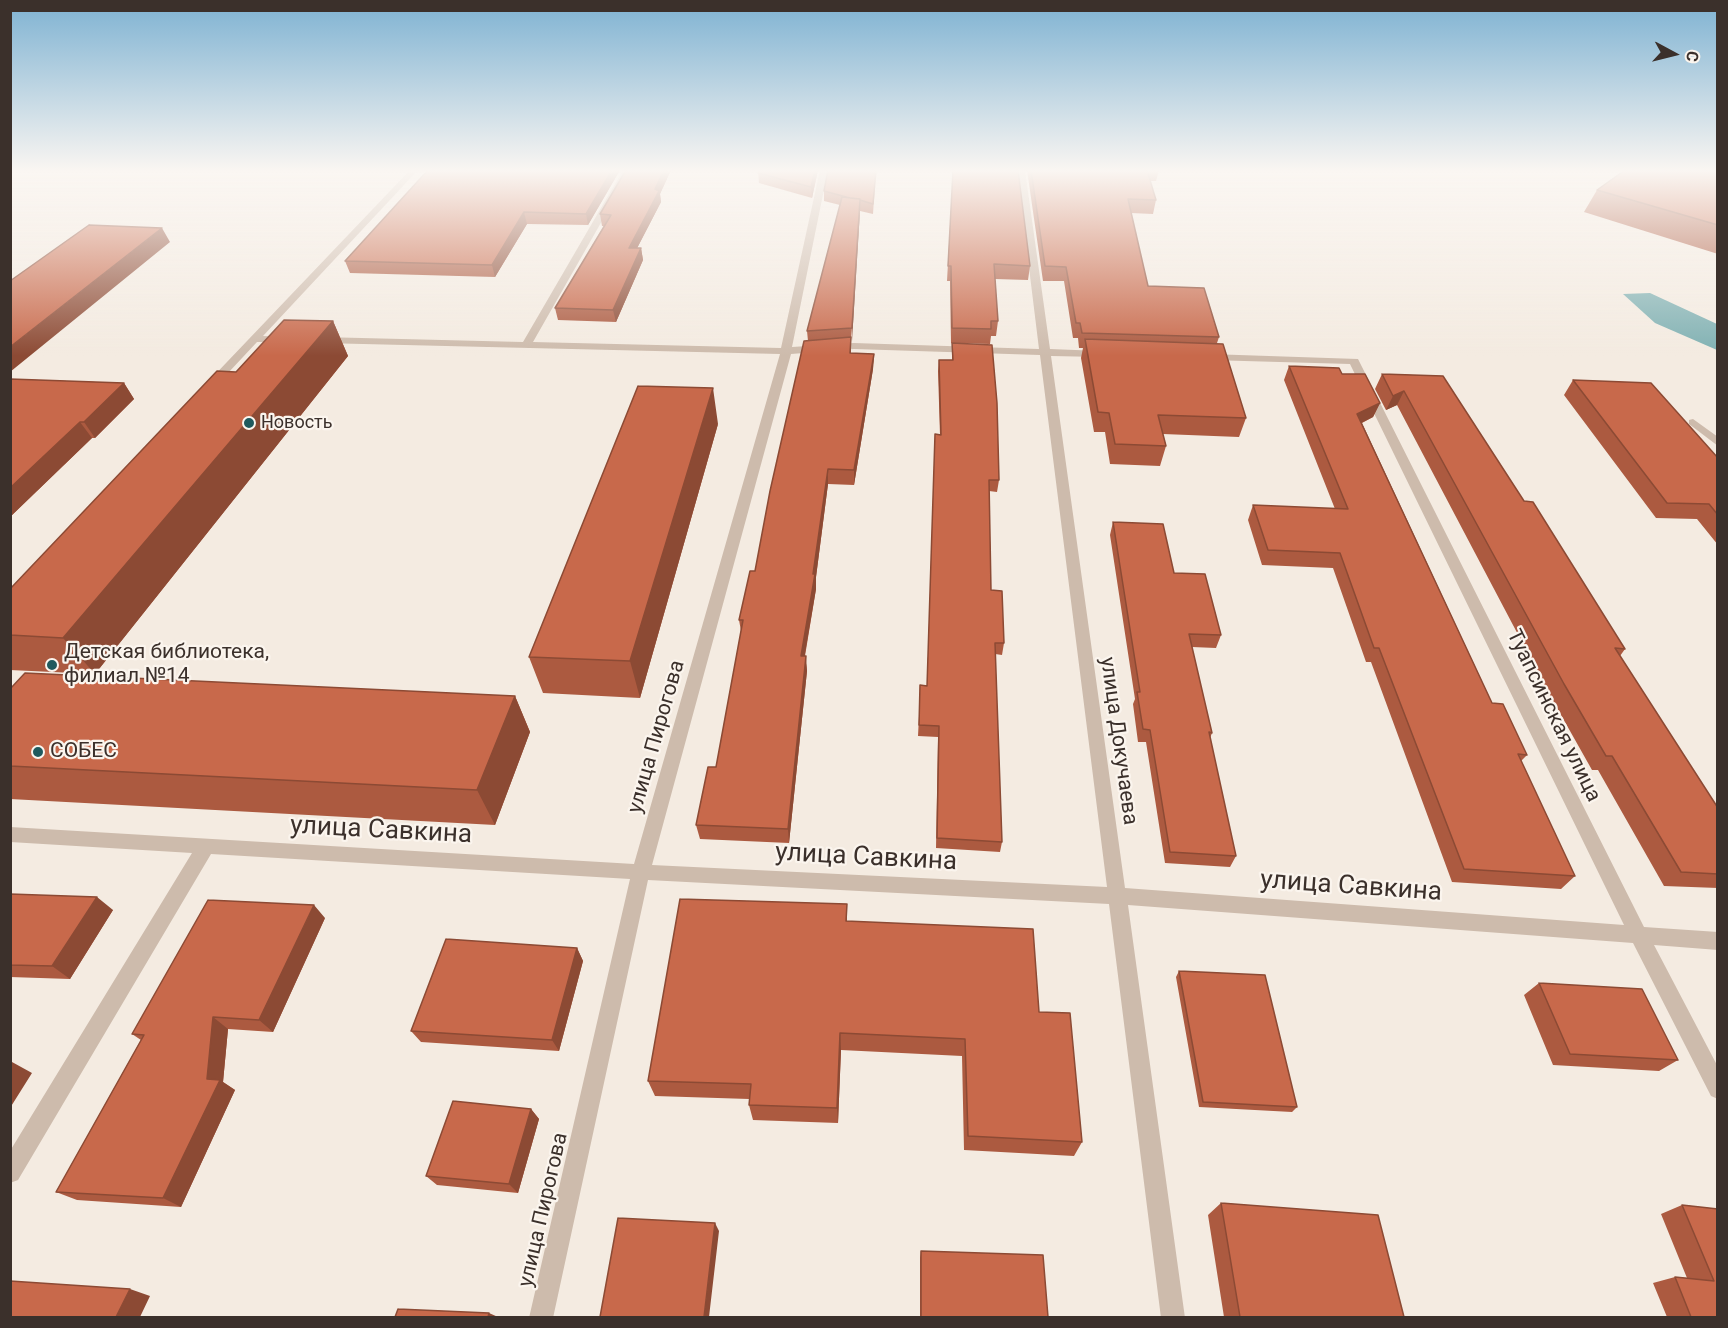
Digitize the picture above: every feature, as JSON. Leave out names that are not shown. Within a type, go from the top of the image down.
[{"type":"street","points":[[199,398],[356,232]]},
{"type":"street","points":[[526,345],[591,232]]},
{"type":"street","name":"улица Пирогова","points":[[541,1317],[641,872],[786,351],[811,232]]},
{"type":"street","name":"улица Докучаева","points":[[1029,232],[1173,1317]]},
{"type":"street","points":[[255,339],[786,351],[854,346],[1116,354]]},
{"type":"street","name":"Туапсинская улица","points":[[1199,357],[1354,361],[1638,934],[1718,1089]]},
{"type":"street","points":[[1693,423],[1718,443]]},
{"type":"street","name":"улица Савкина","points":[[10,834],[641,872],[1117,896],[1718,941]]},
{"type":"street","points":[[10,1172],[206,846]]},
{"type":"water","points":[[1650,293],[1717,324],[1717,350],[1655,323],[1623,294]]},
{"type":"building","points":[[79,232],[157,232],[10,347],[10,281]]},
{"type":"building","points":[[371,232],[512,232],[492,265],[345,261]]},
{"type":"building","points":[[601,232],[637,232],[629,248],[641,248],[613,310],[555,308]]},
{"type":"building","points":[[833,232],[858,232],[852,328],[807,331]]},
{"type":"building","points":[[950,232],[1026,232],[1030,266],[994,264],[998,321],[991,321],[991,329],[952,328],[951,266],[948,266]]},
{"type":"building","points":[[1040,232],[1136,232],[1148,286],[1204,288],[1219,337],[1082,333],[1080,323],[1076,323],[1066,267],[1045,266]]},
{"type":"building","points":[[284,320],[333,321],[63,638],[10,635],[10,589],[217,371],[236,372]]},
{"type":"building","points":[[851,337],[850,353],[874,354],[854,470],[828,469],[813,574],[815,574],[801,656],[806,656],[788,829],[696,825],[708,767],[716,767],[743,620],[739,620],[750,571],[755,571],[770,491],[804,341]]},
{"type":"building","points":[[1085,339],[1223,344],[1246,418],[1158,415],[1166,446],[1115,444],[1109,413],[1098,412]]},
{"type":"building","points":[[952,343],[992,345],[997,403],[999,480],[989,480],[991,590],[1002,591],[1004,643],[995,643],[1002,842],[937,838],[939,726],[919,725],[920,685],[927,686],[935,434],[941,435],[939,360],[953,360]]},
{"type":"building","points":[[1289,366],[1339,368],[1342,374],[1365,374],[1380,403],[1357,414],[1492,703],[1503,704],[1527,755],[1518,754],[1575,876],[1464,869],[1379,648],[1374,648],[1340,553],[1268,550],[1253,505],[1348,509]]},
{"type":"building","points":[[1382,374],[1443,376],[1524,501],[1533,502],[1625,649],[1615,648],[1718,808],[1718,874],[1681,872],[1612,756],[1606,756],[1564,684],[1404,391],[1393,396]]},
{"type":"building","points":[[10,379],[124,383],[10,488]]},
{"type":"building","points":[[1573,380],[1651,383],[1718,458],[1718,515],[1709,504],[1667,503]]},
{"type":"building","points":[[638,386],[713,388],[630,661],[529,657]]},
{"type":"building","points":[[1113,522],[1163,524],[1174,573],[1205,574],[1221,635],[1189,634],[1212,733],[1209,732],[1236,856],[1170,852],[1150,730],[1143,729],[1137,692],[1140,692]]},
{"type":"building","points":[[25,673],[515,696],[477,790],[10,766],[10,689]]},
{"type":"building","points":[[10,894],[97,897],[52,966],[10,965]]},
{"type":"building","points":[[680,899],[847,904],[846,921],[1033,929],[1039,1012],[1070,1013],[1082,1142],[968,1136],[965,1039],[840,1033],[837,1108],[749,1105],[751,1084],[648,1081]]},
{"type":"building","points":[[208,900],[314,905],[259,1020],[213,1017],[207,1079],[220,1080],[163,1198],[56,1192],[144,1035],[132,1034]]},
{"type":"building","points":[[446,939],[577,948],[552,1040],[411,1031]]},
{"type":"building","points":[[1179,971],[1265,975],[1297,1107],[1203,1102]]},
{"type":"building","points":[[1539,983],[1642,989],[1678,1060],[1570,1054]]},
{"type":"building","points":[[453,1101],[531,1109],[509,1184],[426,1176]]},
{"type":"building","points":[[1221,1203],[1378,1215],[1404,1317],[1240,1317]]},
{"type":"building","points":[[1682,1205],[1718,1209],[1718,1317],[1691,1317],[1675,1277],[1714,1281]]},
{"type":"building","points":[[618,1218],[715,1223],[704,1317],[600,1317]]},
{"type":"building","points":[[921,1251],[1043,1255],[1048,1317],[921,1317]]},
{"type":"building","points":[[10,1281],[130,1289],[116,1317],[10,1317]]},
{"type":"building","points":[[398,1309],[489,1313],[488,1317],[395,1317]]},
{"type":"place","name":"Новость","points":[[249,423]]},
{"type":"place","name":"Детская библиотека, филиал №14","points":[[52,665]]},
{"type":"place","name":"СОБЕС","points":[[38,752]]}]
